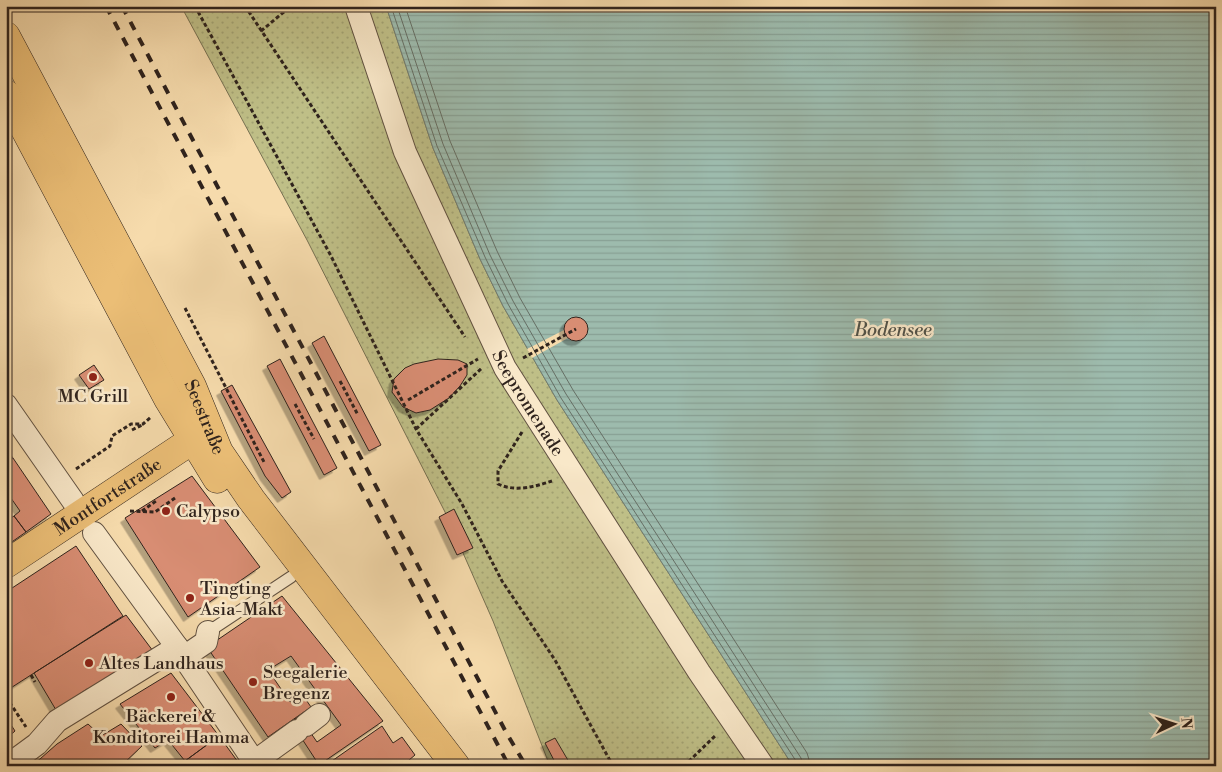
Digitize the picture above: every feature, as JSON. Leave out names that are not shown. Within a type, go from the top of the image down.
[{"type":"main road","name":"Seestraße","points":[[6,36],[192,386],[201,435],[236,507],[432,766]]},
{"type":"main road","name":"Seestraße","points":[[6,94],[168,399],[219,452],[251,498],[456,766]]},
{"type":"main road","name":"Montfortstraße","points":[[6,564],[201,435]]},
{"type":"street","name":"Seepromenade","points":[[356,6],[405,152],[493,359],[535,414],[571,475],[732,722],[763,766]]},
{"type":"street","points":[[6,405],[73,501]]},
{"type":"street","points":[[94,533],[181,652],[255,764],[307,724]]},
{"type":"street","points":[[7,766],[37,744],[57,720],[181,652],[206,642],[208,632]]},
{"type":"lane","points":[[208,632],[291,578]]},
{"type":"path","points":[[196,6],[331,256],[416,429],[462,504],[502,580],[554,660],[612,766]]},
{"type":"path","points":[[245,6],[469,344]]},
{"type":"path","points":[[261,31],[291,6]]},
{"type":"path","points":[[185,308],[266,464]]},
{"type":"path","points":[[408,400],[493,359],[576,329]]},
{"type":"path","points":[[474,351],[493,359]]},
{"type":"path","points":[[416,429],[493,359]]},
{"type":"path","points":[[340,381],[358,415]]},
{"type":"path","points":[[132,430],[143,424],[160,404],[168,399]]},
{"type":"path","points":[[295,404],[314,439]]},
{"type":"path","points":[[535,414],[498,471],[498,484],[509,488],[536,486],[571,475]]},
{"type":"path","points":[[110,446],[112,436],[131,424],[143,424]]},
{"type":"path","points":[[59,480],[116,441]]},
{"type":"path","points":[[94,533],[128,511],[155,512],[175,498]]},
{"type":"path","points":[[142,511],[156,501]]},
{"type":"path","points":[[31,675],[35,682]]},
{"type":"path","points":[[6,696],[37,744]]},
{"type":"path","points":[[684,766],[732,722]]},
{"type":"green space","points":[[181,6],[386,6],[433,148],[480,259],[503,306],[557,400],[793,766],[550,766],[493,621],[445,512],[307,240]]},
{"type":"water","name":"Bodensee","points":[[386,6],[1216,6],[1216,766],[793,766],[557,400],[503,306],[480,259],[433,148]]},
{"type":"pier","points":[[564,330],[568,338],[532,358],[527,349]]},
{"type":"building","points":[[576,317],[584,321],[588,329],[584,337],[576,341],[568,337],[564,329],[568,321]]},
{"type":"building","points":[[324,336],[381,445],[369,451],[312,343]]},
{"type":"building","points":[[280,359],[337,468],[324,475],[267,366]]},
{"type":"building","points":[[438,359],[458,360],[467,364],[467,375],[460,386],[449,398],[430,410],[416,413],[403,407],[392,392],[394,379],[405,368]]},
{"type":"building","points":[[94,365],[104,380],[89,389],[79,375]]},
{"type":"building","points":[[232,385],[291,492],[282,498],[265,476],[221,391]]},
{"type":"building","points":[[6,449],[13,458],[6,463]]},
{"type":"building","points":[[13,458],[51,514],[26,532],[14,516],[20,511],[6,491],[6,463]]},
{"type":"building","points":[[192,476],[260,567],[188,617],[125,518]]},
{"type":"building","points":[[454,509],[473,548],[457,555],[439,517]]},
{"type":"building","points":[[14,516],[26,532],[6,546],[6,521]]},
{"type":"building","points":[[76,546],[123,616],[6,691],[6,592]]},
{"type":"building","name":"Seegalerie Bregenz","points":[[282,596],[383,721],[319,765],[291,722],[299,716],[317,742],[341,725],[291,656],[268,670],[290,702],[302,694],[311,707],[268,737],[207,647]]},
{"type":"building","name":"Altes Landhaus","points":[[126,615],[153,651],[118,670],[100,687],[87,689],[56,710],[34,673]]},
{"type":"building","points":[[171,673],[219,736],[185,761],[168,740],[155,748],[120,704]]},
{"type":"building","points":[[6,717],[15,731],[6,739]]},
{"type":"building","points":[[88,724],[101,736],[121,724],[142,746],[121,766],[96,766],[93,762],[89,766],[32,766],[57,744]]},
{"type":"building","points":[[382,726],[393,743],[402,737],[415,755],[402,766],[345,766],[344,764],[331,766],[329,763]]},
{"type":"building","points":[[219,736],[241,766],[188,766],[185,761]]},
{"type":"building","points":[[555,738],[569,762],[562,766],[557,766],[545,743]]},
{"type":"railway","points":[[106,6],[509,766]]},
{"type":"railway","points":[[122,6],[507,734],[526,766]]},
{"type":"place","name":"MC Grill","points":[[93,377]]},
{"type":"place","name":"Calypso","points":[[166,511]]},
{"type":"place","name":"Tingting Asia-Makt","points":[[190,598]]},
{"type":"place","name":"Altes Landhaus","points":[[89,663]]},
{"type":"place","name":"Seegalerie Bregenz","points":[[253,682]]},
{"type":"place","name":"Bäckerei & Konditorei Hamma","points":[[171,697]]}]
